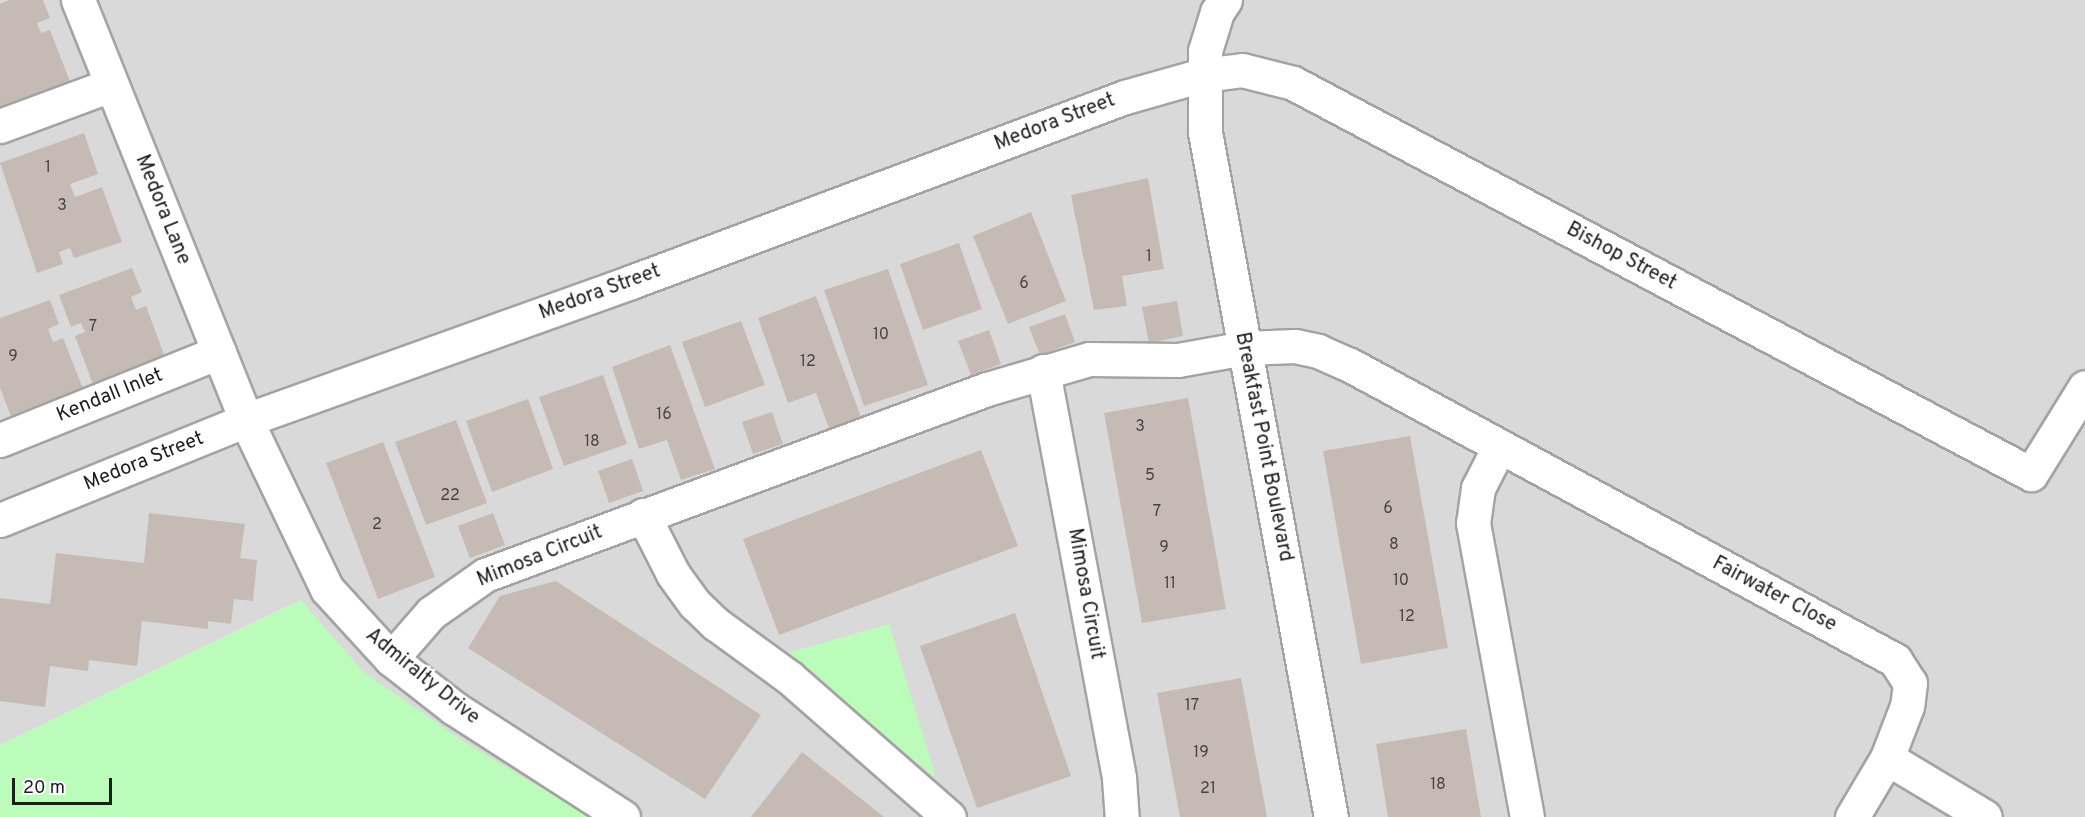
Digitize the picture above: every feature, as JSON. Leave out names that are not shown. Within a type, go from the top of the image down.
[{"type":"street","name":"Medora Lane","points":[[78,0],[246,420]]},
{"type":"street","name":"Breakfast Point Boulevard","points":[[1225,0],[1216,12],[1203,75],[1205,132],[1331,817]]},
{"type":"street","name":"Bishop Street","points":[[1203,75],[1242,70],[1293,83],[2031,474],[2085,387]]},
{"type":"street","name":"Medora Street","points":[[0,520],[246,420],[631,282],[1125,97],[1203,75]]},
{"type":"street","points":[[0,126],[111,85]]},
{"type":"street","name":"Fairwater Close","points":[[1245,348],[1295,346],[1318,351],[1895,660],[1910,683],[1907,706],[1887,759],[1852,817]]},
{"type":"street","name":"Mimosa Circuit","points":[[392,658],[431,614],[485,575],[644,515],[1043,371],[1089,359],[1178,360],[1245,348]]},
{"type":"street","name":"Kendall Inlet","points":[[0,440],[219,352]]},
{"type":"street","name":"Mimosa Circuit","points":[[1043,371],[1119,777],[1122,817]]},
{"type":"street","name":"Admiralty Drive","points":[[246,420],[327,589],[392,658],[454,708],[623,817]]},
{"type":"street","points":[[1498,449],[1478,488],[1473,523],[1527,817]]},
{"type":"street","points":[[644,515],[673,574],[695,604],[716,624],[790,678],[949,817]]},
{"type":"street","points":[[1887,759],[1985,817]]},
{"type":"shaded area","points":[[0,0],[2085,0],[2085,817],[562,817],[362,671],[300,600],[0,745]]},
{"type":"green space","points":[[301,600],[362,671],[460,739],[589,817],[0,817],[0,745]]},
{"type":"green space","points":[[889,624],[936,778],[784,654]]},
{"type":"building","points":[[9,0],[43,0],[50,18],[37,23],[41,33],[50,30],[71,84],[0,110],[0,4]]},
{"type":"building","points":[[84,133],[98,174],[70,184],[75,197],[102,187],[122,242],[74,258],[70,248],[59,252],[63,264],[37,273],[0,163]]},
{"type":"building","points":[[1148,178],[1164,269],[1122,276],[1127,306],[1094,310],[1071,195]]},
{"type":"building","points":[[1031,212],[1066,301],[1008,324],[973,236]]},
{"type":"building","points":[[959,243],[982,309],[923,330],[900,264]]},
{"type":"building","points":[[132,268],[142,292],[131,297],[136,310],[146,306],[166,360],[94,387],[75,336],[85,332],[81,323],[71,327],[59,295]]},
{"type":"building","points":[[888,269],[928,385],[864,406],[824,290]]},
{"type":"building","points":[[816,296],[861,417],[829,428],[816,393],[788,403],[758,318]]},
{"type":"building","points":[[50,300],[59,324],[48,329],[53,342],[63,338],[84,391],[12,419],[0,388],[0,318]]},
{"type":"building","points":[[1177,301],[1183,336],[1149,343],[1142,307]]},
{"type":"building","points":[[1065,314],[1075,342],[1040,355],[1029,327]]},
{"type":"building","points":[[741,321],[765,385],[705,407],[682,342]]},
{"type":"building","points":[[989,330],[1001,364],[971,375],[958,341]]},
{"type":"building","points":[[670,345],[715,469],[681,480],[667,440],[639,449],[612,367]]},
{"type":"building","points":[[603,375],[627,444],[564,466],[539,397]]},
{"type":"building","points":[[1188,398],[1226,609],[1142,623],[1104,413]]},
{"type":"building","points":[[528,399],[553,469],[492,492],[466,421]]},
{"type":"building","points":[[772,412],[783,444],[753,454],[742,422]]},
{"type":"building","points":[[456,420],[487,503],[426,525],[395,442]]},
{"type":"building","points":[[1410,436],[1448,648],[1361,664],[1323,451]]},
{"type":"building","points":[[383,442],[435,577],[378,599],[326,463]]},
{"type":"building","points":[[981,450],[1018,546],[779,635],[743,539]]},
{"type":"building","points":[[632,459],[643,491],[609,503],[598,471]]},
{"type":"building","points":[[149,513],[245,524],[240,558],[257,560],[253,601],[234,599],[231,624],[208,621],[208,629],[142,621],[137,666],[89,660],[88,671],[50,666],[45,707],[0,701],[0,598],[50,604],[56,553],[144,563]]},
{"type":"building","points":[[493,513],[505,545],[470,558],[458,526]]},
{"type":"building","points":[[556,581],[761,715],[705,799],[468,648],[500,596]]},
{"type":"building","points":[[1015,613],[1071,776],[977,808],[920,646]]},
{"type":"building","points":[[1241,678],[1267,817],[1180,817],[1157,693]]},
{"type":"building","points":[[1466,729],[1481,817],[1388,817],[1376,744]]},
{"type":"building","points":[[802,752],[884,817],[751,817]]}]
